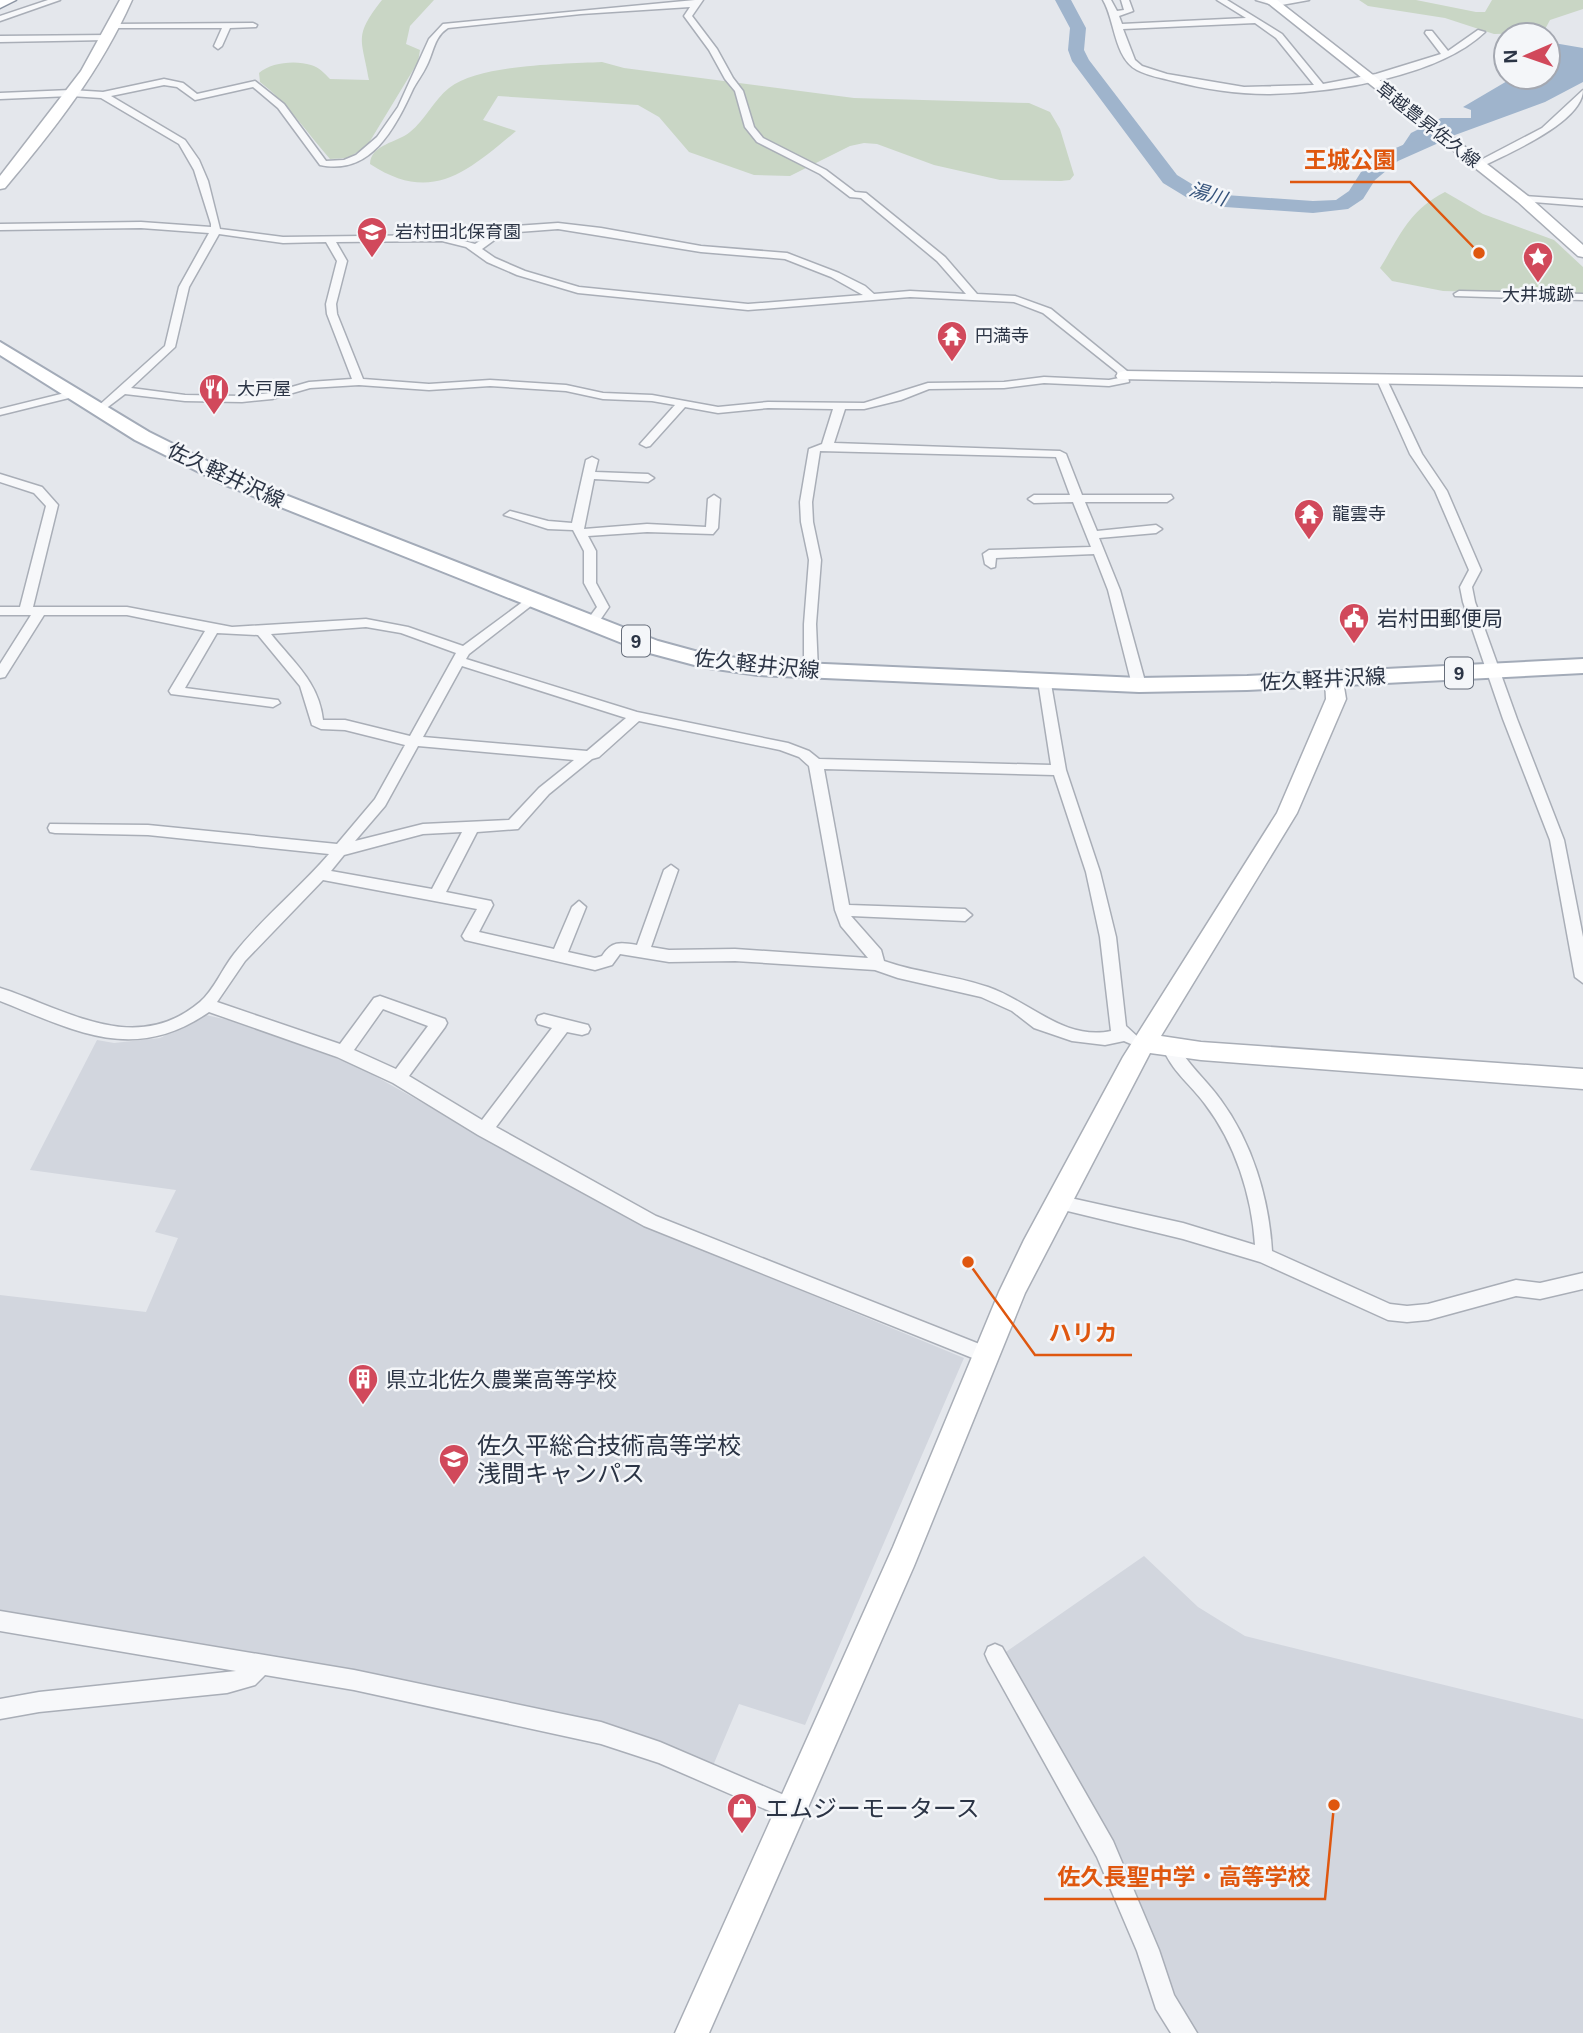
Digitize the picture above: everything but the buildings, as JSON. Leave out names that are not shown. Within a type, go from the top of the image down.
[{"type":"highway","points":[[0,3],[8,0]]},
{"type":"main road","name":"佐久軽井沢線","points":[[0,347],[177,455],[230,480],[650,646],[702,660],[811,671],[1139,685],[1335,679],[1583,666]]},
{"type":"street","points":[[0,19],[56,0]]},
{"type":"street","points":[[0,185],[71,93],[127,0]]},
{"type":"street","points":[[1107,0],[1115,14],[1133,64],[1146,71],[1244,90],[1319,85],[1425,63],[1446,54],[1481,32]]},
{"type":"street","points":[[1115,14],[1129,10],[1125,0]]},
{"type":"street","points":[[1221,0],[1279,36],[1319,85]]},
{"type":"street","points":[[1260,0],[1305,0]]},
{"type":"street","points":[[0,96],[71,93],[103,95],[164,82],[180,85],[195,97],[251,84],[259,85],[281,106],[323,163],[337,165],[363,155],[396,116],[402,108],[409,87],[421,70],[430,41],[441,28],[489,20],[698,2]]},
{"type":"street","points":[[698,2],[688,16],[739,91],[750,127],[760,140],[823,172],[853,195],[863,195],[941,259],[975,298]]},
{"type":"street","name":"草越豊昇佐久線","points":[[1273,2],[1523,199],[1583,253]]},
{"type":"street","points":[[1118,27],[1257,20]]},
{"type":"street","points":[[218,46],[227,26]]},
{"type":"street","points":[[0,39],[253,26]]},
{"type":"street","points":[[1429,33],[1446,54]]},
{"type":"street","points":[[1476,163],[1545,130],[1567,112],[1583,93]]},
{"type":"street","points":[[100,410],[170,347],[184,287],[215,232],[216,224],[190,152],[175,136],[103,95]]},
{"type":"street","points":[[1523,199],[1583,203]]},
{"type":"street","points":[[0,226],[141,225],[283,240],[432,237],[476,248],[491,260],[558,285],[597,293],[763,307],[910,294],[1015,299],[1038,306],[1122,371],[1125,380],[1044,380],[993,385],[928,386],[876,404],[768,405],[718,410],[652,398],[603,396],[554,387],[490,383],[429,387],[359,382],[309,385],[272,396],[242,399],[186,398],[122,390]]},
{"type":"street","points":[[476,248],[502,230],[558,226],[601,231],[714,251],[787,256],[835,275],[861,288],[871,297]]},
{"type":"street","points":[[332,237],[331,243],[342,261],[331,304],[332,314],[359,382]]},
{"type":"street","points":[[1459,294],[1583,297]]},
{"type":"street","points":[[1124,376],[1583,382]]},
{"type":"street","points":[[1382,380],[1416,454],[1441,491],[1475,570],[1465,587],[1492,671],[1557,841],[1583,977]]},
{"type":"street","points":[[0,412],[73,394]]},
{"type":"street","points":[[647,437],[681,405]]},
{"type":"street","points":[[827,446],[840,406]]},
{"type":"street","points":[[811,671],[810,624],[815,560],[806,502],[815,449],[827,446],[1001,453],[1058,452],[1079,498],[1114,590],[1139,685]]},
{"type":"street","points":[[591,623],[603,607],[590,583],[590,551],[580,530],[592,460]]},
{"type":"street","points":[[589,475],[648,478]]},
{"type":"street","points":[[0,478],[38,491],[52,505],[26,610]]},
{"type":"street","points":[[1034,499],[1167,498]]},
{"type":"street","points":[[510,515],[580,530],[647,528],[709,531],[712,528],[714,499]]},
{"type":"street","points":[[1091,535],[1156,529]]},
{"type":"street","points":[[989,555],[1098,550]]},
{"type":"street","points":[[0,994],[91,1029],[125,1036],[177,1027],[206,1005],[240,957],[342,850],[380,802],[462,656],[532,599]]},
{"type":"street","points":[[0,674],[41,610]]},
{"type":"street","points":[[0,611],[147,612],[213,629],[264,631],[357,623],[379,624],[462,656],[636,716],[783,746],[804,754],[816,765],[846,922],[876,954],[876,964]]},
{"type":"street","points":[[213,629],[176,691],[257,694],[273,703]]},
{"type":"street","points":[[264,631],[265,637],[304,680],[315,701],[317,722],[363,728],[402,740],[587,757]]},
{"type":"street","points":[[692,2033],[904,1556],[967,1409],[1012,1292],[1117,1090],[1247,883],[1287,813],[1336,699],[1335,679]]},
{"type":"street","points":[[1045,681],[1059,770],[1093,872],[1108,937],[1118,1029],[1148,1042],[1175,1059],[1223,1116],[1238,1147],[1263,1226],[1264,1255]]},
{"type":"street","points":[[55,828],[148,830],[342,850],[423,829],[513,825],[544,791],[594,754],[636,716]]},
{"type":"street","points":[[816,765],[1059,770]]},
{"type":"street","points":[[437,895],[472,827]]},
{"type":"street","points":[[642,951],[671,870]]},
{"type":"street","points":[[320,874],[486,905],[470,936],[599,964],[607,961],[616,948],[670,956],[735,955],[876,964],[898,972],[984,992],[1018,1007],[1040,1024],[1072,1035],[1583,1079]]},
{"type":"street","points":[[559,956],[579,907]]},
{"type":"street","points":[[842,910],[965,915]]},
{"type":"street","points":[[343,1052],[380,1002],[439,1023],[399,1077]]},
{"type":"street","points":[[206,1005],[343,1052],[399,1077],[484,1130],[650,1221],[986,1355]]},
{"type":"street","points":[[544,1020],[582,1030]]},
{"type":"street","points":[[484,1130],[563,1025]]},
{"type":"street","points":[[1057,1202],[1183,1231],[1264,1255],[1388,1312],[1428,1312],[1516,1288],[1540,1291],[1583,1281]]},
{"type":"street","points":[[0,1621],[367,1683],[601,1733],[660,1753],[790,1809]]},
{"type":"street","points":[[995,1654],[1105,1849],[1148,1950],[1164,2001],[1185,2033]]},
{"type":"street","points":[[0,1709],[39,1702],[227,1683],[248,1678],[261,1665]]},
{"type":"shaded area","name":"佐久平総合技術高等学校 浅間キャンパス","points":[[206,1015],[237,1022],[357,1066],[637,1223],[964,1358],[805,1725],[739,1704],[712,1768],[618,1727],[288,1660],[0,1614],[0,1295],[146,1312],[178,1238],[155,1232],[176,1190],[30,1170],[97,1040],[114,1043],[160,1038]]},
{"type":"shaded area","points":[[1144,1556],[1198,1607],[1245,1636],[1583,1719],[1583,2033],[1198,2033],[1179,2003],[1114,1855],[1003,1654]]},
{"type":"green space","points":[[382,0],[434,0],[410,26],[406,44],[420,50],[418,62],[367,146],[348,158],[330,159],[288,109],[260,82],[259,73],[277,64],[305,63],[321,70],[330,79],[369,80],[362,46],[363,30]]},
{"type":"green space","points":[[1359,0],[1416,0],[1485,12],[1492,0],[1583,0],[1583,9],[1549,21],[1492,21],[1492,33],[1445,18],[1368,6]]},
{"type":"green space","points":[[602,62],[624,68],[854,98],[1029,103],[1050,112],[1060,129],[1074,175],[1070,180],[1061,181],[1000,180],[934,165],[877,144],[864,143],[850,146],[790,176],[754,175],[689,152],[659,117],[638,105],[498,96],[483,120],[516,131],[481,160],[464,170],[430,182],[412,182],[392,176],[370,164],[375,152],[410,132],[449,88],[463,80],[480,74],[522,67]]},
{"type":"green space","points":[[1445,192],[1483,214],[1554,240],[1583,267],[1583,295],[1443,291],[1392,281],[1380,268],[1406,225],[1422,207]]},
{"type":"water","points":[[1562,44],[1583,48],[1583,82],[1545,102],[1395,157],[1411,133],[1441,118],[1471,118],[1471,110],[1463,107],[1492,90],[1562,91]]},
{"type":"waterway","name":"湯川","points":[[1063,0],[1078,28],[1076,50],[1081,61],[1170,179],[1193,193],[1225,201],[1313,207],[1341,205],[1356,195],[1368,176],[1391,157],[1437,137]]},
{"type":"place","name":"王城公園","points":[[1479,253]]},
{"type":"place","name":"岩村田北保育園","points":[[372,259]]},
{"type":"place","name":"大井城跡","points":[[1538,284]]},
{"type":"place","name":"円満寺","points":[[952,363]]},
{"type":"place","name":"大戸屋","points":[[214,416]]},
{"type":"place","name":"龍雲寺","points":[[1309,541]]},
{"type":"place","name":"岩村田郵便局","points":[[1354,645]]},
{"type":"place","name":"ハリカ","points":[[968,1262]]},
{"type":"place","name":"県立北佐久農業高等学校","points":[[363,1406]]},
{"type":"place","name":"佐久平総合技術高等学校 浅間キャンパス","points":[[454,1486]]},
{"type":"place","name":"佐久長聖中学・高等学校","points":[[1334,1805]]},
{"type":"place","name":"エムジーモータース","points":[[742,1835]]}]
